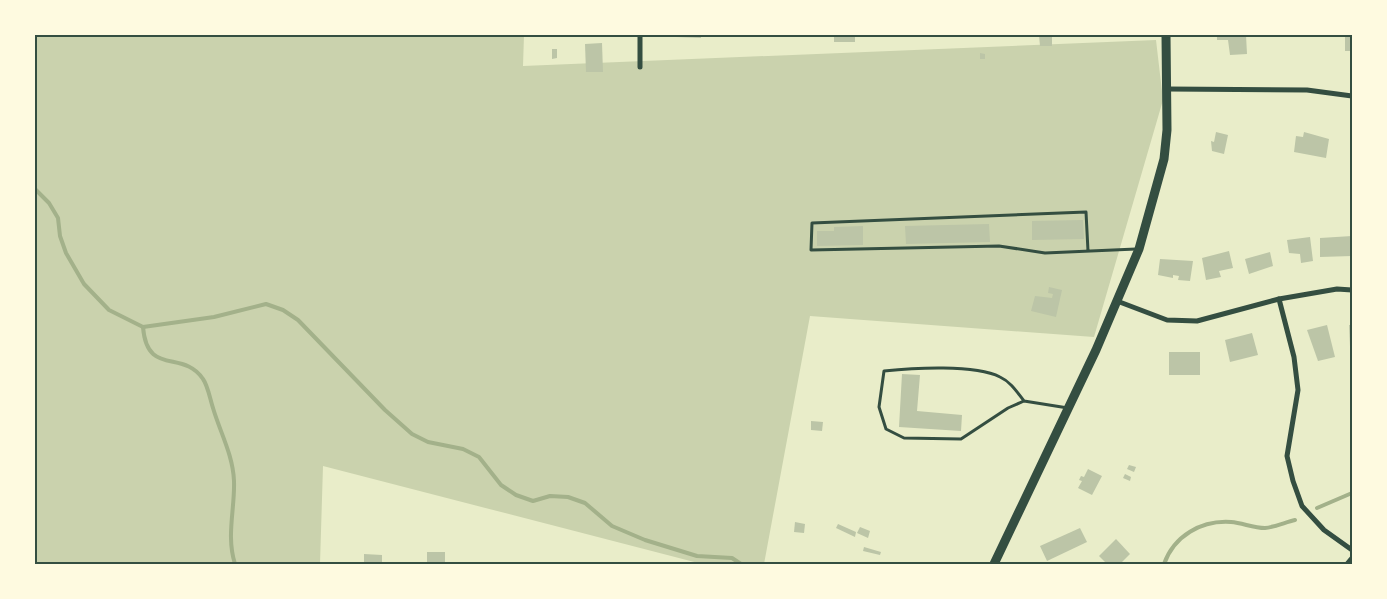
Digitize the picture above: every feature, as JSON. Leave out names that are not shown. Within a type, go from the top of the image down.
[{"type":"street","points":[[640,35],[640,67]]},
{"type":"street","points":[[994,564],[1117,302],[1139,249],[1164,158],[1167,130],[1166,35]]},
{"type":"street","points":[[1167,89],[1307,90],[1352,96]]},
{"type":"street","points":[[1117,302],[1167,320],[1197,321],[1279,300],[1337,289],[1352,290]]},
{"type":"street","points":[[1279,300],[1294,357],[1298,390],[1287,456],[1293,481],[1302,506],[1324,530],[1352,550]]},
{"type":"street","points":[[1347,564],[1352,558]]},
{"type":"lane","points":[[1088,251],[1086,212],[812,223],[811,250],[1000,246],[1045,253],[1139,249]]},
{"type":"lane","points":[[1024,401],[1010,384],[999,376],[976,371],[914,367],[884,371],[879,407],[886,429],[904,438],[961,439],[1008,408],[1024,401],[1068,408]]},
{"type":"green space","points":[[35,35],[524,35],[523,66],[1156,40],[1163,100],[1094,337],[810,316],[764,564],[702,564],[323,466],[320,564],[35,564]]},
{"type":"building","points":[[676,35],[701,35],[701,38],[676,37]]},
{"type":"building","points":[[834,35],[855,35],[855,42],[834,42]]},
{"type":"building","points":[[914,35],[935,35],[935,37],[914,37]]},
{"type":"building","points":[[1039,35],[1052,35],[1052,46],[1040,46]]},
{"type":"building","points":[[1217,35],[1246,35],[1247,54],[1230,55],[1228,40],[1217,40]]},
{"type":"building","points":[[1345,35],[1352,35],[1352,51],[1345,51]]},
{"type":"building","points":[[602,43],[603,72],[586,72],[585,44]]},
{"type":"building","points":[[552,49],[557,49],[557,58],[552,59]]},
{"type":"building","points":[[980,53],[985,54],[985,59],[980,59]]},
{"type":"building","points":[[1216,132],[1228,135],[1224,154],[1212,151],[1211,141],[1214,142]]},
{"type":"building","points":[[1304,132],[1329,139],[1326,158],[1294,152],[1296,136],[1303,137]]},
{"type":"building","points":[[1083,220],[1084,239],[1032,240],[1032,221]]},
{"type":"building","points":[[989,224],[990,242],[906,244],[905,226]]},
{"type":"building","points":[[863,226],[863,245],[817,246],[817,231],[834,231],[834,227]]},
{"type":"building","points":[[1352,236],[1352,256],[1320,257],[1320,238]]},
{"type":"building","points":[[1310,237],[1313,261],[1301,263],[1300,254],[1289,253],[1287,240]]},
{"type":"building","points":[[1229,251],[1233,268],[1219,271],[1221,277],[1206,280],[1202,258]]},
{"type":"building","points":[[1270,252],[1273,266],[1249,274],[1245,259]]},
{"type":"building","points":[[1160,259],[1193,261],[1190,281],[1178,280],[1179,276],[1173,275],[1173,278],[1158,275]]},
{"type":"building","points":[[1049,287],[1062,290],[1056,317],[1031,311],[1035,296],[1052,298],[1053,294],[1048,293]]},
{"type":"building","points":[[1327,325],[1335,357],[1318,361],[1307,330]]},
{"type":"building","points":[[1349,325],[1352,325],[1352,346],[1350,346]]},
{"type":"building","points":[[1252,333],[1258,355],[1230,362],[1225,340]]},
{"type":"building","points":[[1169,352],[1200,352],[1200,375],[1169,375]]},
{"type":"building","points":[[902,374],[920,375],[917,411],[962,415],[961,431],[899,427]]},
{"type":"building","points":[[811,421],[823,422],[822,431],[811,430]]},
{"type":"building","points":[[1129,465],[1136,467],[1134,472],[1127,469]]},
{"type":"building","points":[[1088,469],[1102,476],[1092,495],[1078,488],[1082,481],[1079,480],[1081,476],[1084,477]]},
{"type":"building","points":[[1125,474],[1131,477],[1130,481],[1123,478]]},
{"type":"building","points":[[795,522],[805,524],[804,533],[794,532]]},
{"type":"building","points":[[838,524],[856,532],[855,537],[836,528]]},
{"type":"building","points":[[860,527],[870,531],[868,538],[857,533]]},
{"type":"building","points":[[1080,528],[1087,542],[1047,561],[1040,546]]},
{"type":"building","points":[[1116,539],[1130,554],[1120,564],[1107,564],[1099,556]]},
{"type":"building","points":[[864,547],[881,552],[880,555],[863,551]]},
{"type":"building","points":[[427,552],[445,552],[445,564],[427,564]]},
{"type":"building","points":[[364,554],[382,555],[382,564],[364,564]]},
{"type":"waterway","points":[[35,189],[49,203],[58,218],[60,236],[66,253],[84,284],[109,310],[143,327],[214,317],[266,304],[283,310],[298,320],[385,410],[412,434],[428,442],[463,449],[479,457],[501,485],[516,495],[533,501],[550,496],[568,497],[585,503],[612,526],[645,540],[697,556],[732,558],[741,564]]},
{"type":"waterway","points":[[143,327],[146,342],[151,352],[158,358],[186,365],[195,370],[206,385],[229,453],[233,471],[234,491],[231,543],[235,564]]},
{"type":"waterway","points":[[1317,508],[1352,493]]},
{"type":"waterway","points":[[1164,564],[1174,545],[1199,527],[1220,522],[1231,522],[1265,528],[1295,520]]}]
